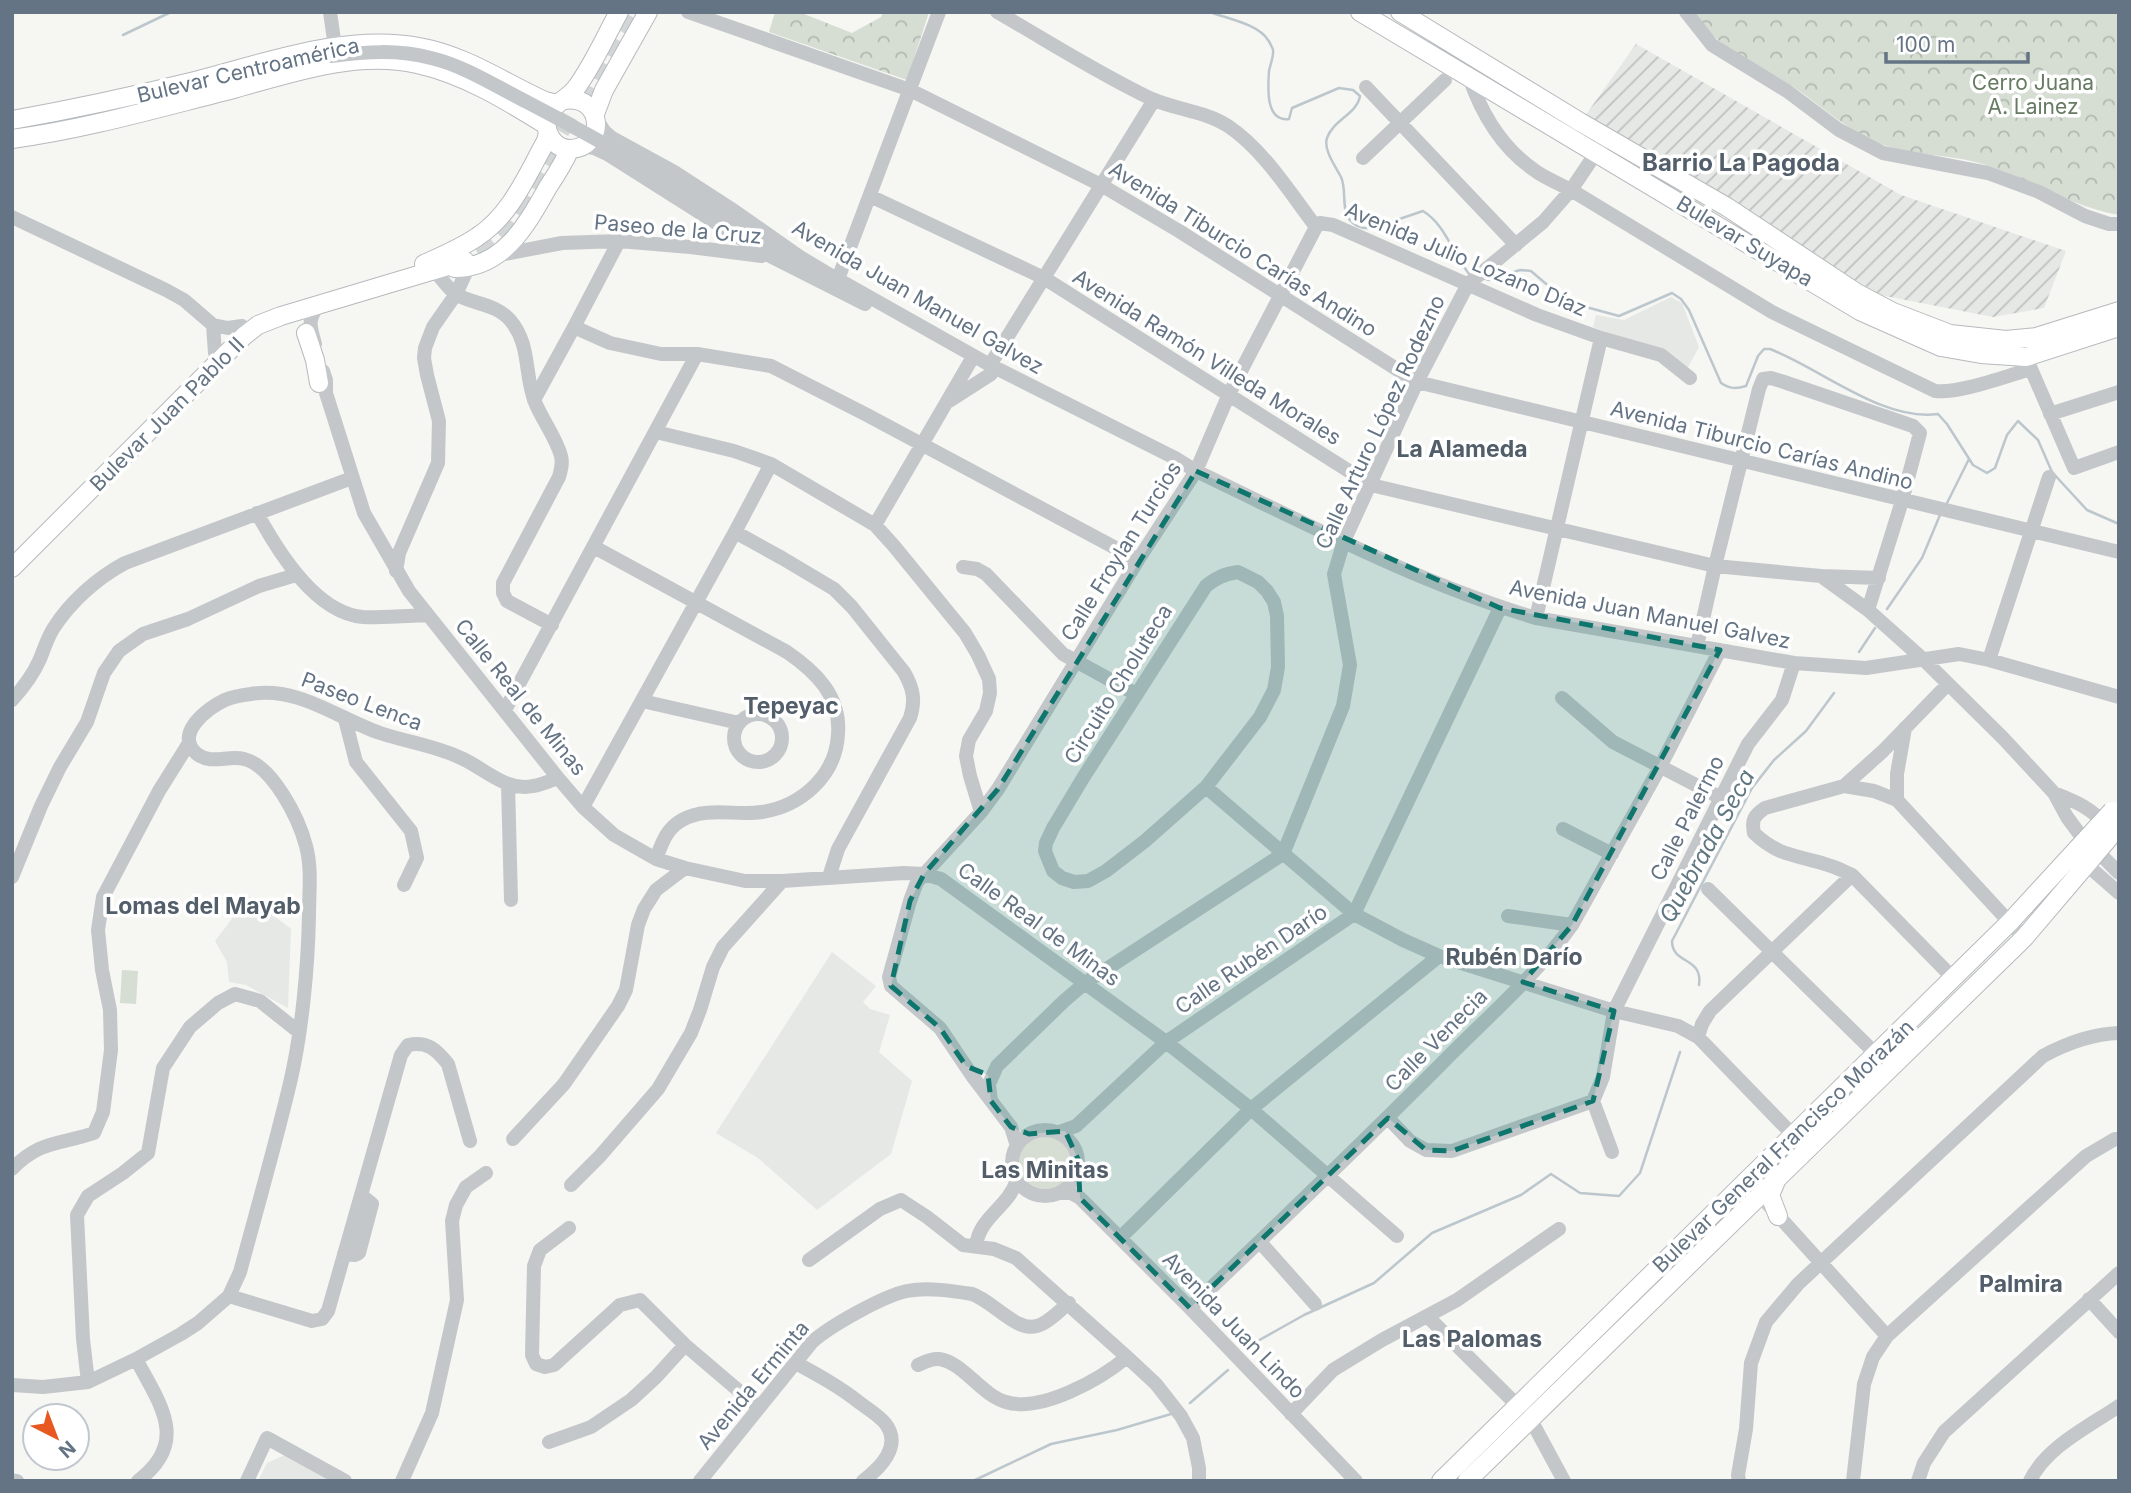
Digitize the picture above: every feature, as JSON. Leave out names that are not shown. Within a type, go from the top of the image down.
[{"type":"main road","points":[[438,265],[479,236],[504,213],[515,198],[546,141],[551,109],[576,88],[619,12]]},
{"type":"main road","points":[[438,265],[467,265],[493,256],[505,249],[520,234],[576,148],[592,138],[595,116],[604,90],[649,12]]},
{"type":"main road","name":"Bulevar Suyapa","points":[[1360,12],[1860,311],[1941,347],[2028,363],[2119,327]]},
{"type":"main road","name":"Bulevar Suyapa","points":[[1400,12],[1622,147],[1727,207],[1857,293],[1893,312],[1950,334],[2006,340],[2036,337],[2119,311]]},
{"type":"main road","name":"Bulevar Centroamérica","points":[[12,139],[61,133],[375,42],[447,53],[545,101],[561,102]]},
{"type":"main road","name":"Bulevar Centroamérica","points":[[12,120],[302,62],[371,60],[415,63],[440,70],[519,108],[547,129]]},
{"type":"main road","points":[[561,102],[579,100],[586,103],[595,116]]},
{"type":"main road","points":[[547,129],[556,144],[576,148]]},
{"type":"main road","name":"Bulevar Juan Pablo II","points":[[12,554],[252,318],[300,297],[390,272],[438,265]]},
{"type":"main road","name":"Bulevar Juan Pablo II","points":[[12,568],[258,325],[321,300],[438,265]]},
{"type":"main road","points":[[321,300],[381,280],[390,272]]},
{"type":"main road","points":[[306,333],[322,388]]},
{"type":"main road","name":"Bulevar General Francisco Morazán","points":[[1467,1481],[2024,938],[2116,814]]},
{"type":"main road","name":"Bulevar General Francisco Morazán","points":[[1441,1481],[2010,922],[2066,862],[2086,857]]},
{"type":"main road","points":[[1776,1181],[1770,1195],[1778,1216]]},
{"type":"street","points":[[330,12],[333,52],[404,52],[446,61],[611,146],[733,220],[792,261],[817,274]]},
{"type":"street","name":"Avenida Tiburcio Carías Andino","points":[[688,12],[910,90],[1101,185],[1180,231],[1417,382],[2119,552]]},
{"type":"street","points":[[838,279],[939,12]]},
{"type":"street","name":"Avenida Julio Lozano Díaz","points":[[997,12],[1154,100],[1208,116],[1227,125],[1270,167],[1316,227],[1321,223],[1333,225],[1474,280],[1537,314],[1601,338],[1661,355],[1690,378]]},
{"type":"street","points":[[1686,12],[1712,45],[1787,91],[1839,130],[1883,153],[1988,173],[2039,192],[2085,216],[2109,224],[2119,224]]},
{"type":"street","points":[[1469,77],[1485,117],[1499,137],[1538,173],[1571,190],[1772,312],[1935,391],[1956,390],[2028,363],[2074,468],[2119,452]]},
{"type":"street","points":[[1363,158],[1445,80]]},
{"type":"street","points":[[1366,87],[1516,245]]},
{"type":"street","points":[[945,404],[990,369],[1154,100]]},
{"type":"street","name":"Avenida Juan Manuel Galvez","points":[[595,116],[612,138],[676,173],[719,201],[800,257],[817,274],[970,362],[990,369]]},
{"type":"street","points":[[1591,128],[1597,143],[1596,152]]},
{"type":"street","points":[[1596,152],[1609,144],[1622,147]]},
{"type":"street","name":"Avenida Juan Manuel Galvez","points":[[576,148],[594,148],[609,155],[776,259],[838,279],[990,369],[1344,541],[1443,586],[1500,608],[1535,618],[1794,663],[1866,668],[1959,654],[2119,697]]},
{"type":"street","name":"Calle Arturo López Rodezno","points":[[1283,854],[1343,706],[1349,681],[1350,665],[1335,574],[1344,541],[1417,382],[1474,280],[1544,222],[1571,190],[1596,152]]},
{"type":"street","name":"Avenida Ramón Villeda Morales","points":[[870,196],[1044,278],[1370,485],[1715,565],[1821,576],[1879,578]]},
{"type":"street","points":[[12,217],[166,290],[186,302],[213,325],[228,328],[242,326]]},
{"type":"street","name":"Calle Froylan Turcios","points":[[924,874],[981,813],[998,789],[1138,560],[1196,471],[1228,394],[1316,227]]},
{"type":"street","points":[[534,400],[618,241]]},
{"type":"street","name":"Paseo de la Cruz","points":[[493,256],[562,243],[618,241],[750,253],[776,259]]},
{"type":"street","points":[[438,265],[456,294],[496,310],[513,324],[524,343],[534,400],[561,456],[559,477],[503,583],[503,593],[508,601],[552,625]]},
{"type":"street","points":[[396,571],[399,553],[438,463],[439,421],[427,374],[425,348],[433,327],[456,294],[467,265]]},
{"type":"street","name":"Calle Real de Minas","points":[[321,300],[311,316],[310,326],[326,380],[322,388]]},
{"type":"street","name":"Calle Real de Minas","points":[[281,316],[291,319],[300,328],[364,513],[409,592],[558,778],[583,807],[614,835],[656,859],[745,880],[782,881],[924,874],[941,879],[1166,1042],[1251,1109],[1397,1236]]},
{"type":"street","points":[[213,325],[215,353]]},
{"type":"street","points":[[574,327],[610,343],[661,354],[697,354],[771,366],[1138,560]]},
{"type":"street","points":[[1535,618],[1601,338]]},
{"type":"street","points":[[505,710],[697,354]]},
{"type":"street","points":[[875,525],[970,362]]},
{"type":"street","points":[[1697,646],[1763,379],[1771,378],[1913,426],[1920,433],[1868,610]]},
{"type":"street","points":[[2050,415],[2119,392]]},
{"type":"street","points":[[656,432],[734,451],[771,464],[875,525],[965,634],[989,679],[990,694],[986,711],[969,740],[967,756],[981,813]]},
{"type":"street","points":[[583,807],[771,464]]},
{"type":"street","points":[[1989,660],[2049,477]]},
{"type":"street","points":[[12,700],[32,675],[53,629],[95,581],[125,563],[352,478]]},
{"type":"street","points":[[257,513],[296,575],[338,609],[360,617],[428,615]]},
{"type":"street","points":[[735,532],[834,589],[852,607],[911,682],[914,706],[911,718],[838,849],[829,877]]},
{"type":"street","points":[[594,547],[808,666],[820,679],[833,702],[839,725],[830,764],[823,777],[803,797],[760,812],[697,814],[672,827],[665,836],[656,859]]},
{"type":"street","points":[[963,567],[977,569],[986,574],[1063,653],[1136,694]]},
{"type":"street","name":"Circuito Choluteca","points":[[1238,572],[1258,582],[1267,591],[1278,616],[1279,667],[1274,690],[1260,717],[1206,787],[1145,841],[1106,872],[1088,881],[1074,881],[1062,877],[1053,871],[1047,860],[1046,843],[1136,694],[1206,586],[1216,578],[1238,572]]},
{"type":"street","points":[[12,877],[41,806],[87,722],[104,673],[119,651],[143,634],[188,619],[259,586],[296,575]]},
{"type":"street","name":"Avenida Ramón Villeda Morales","points":[[1821,576],[1868,610],[1924,660],[2054,793]]},
{"type":"street","name":"Calle Rubén Darío","points":[[1059,1132],[1076,1126],[1166,1042],[1354,914],[1500,608]]},
{"type":"street","name":"Calle Venecia","points":[[1190,1308],[1388,1118],[1561,941],[1573,925],[1660,767],[1720,650]]},
{"type":"street","name":"Calle Palermo","points":[[1593,1101],[1603,1077],[1614,1011],[1748,744],[1782,700],[1794,663]]},
{"type":"street","points":[[1844,786],[1948,684]]},
{"type":"street","name":"Paseo Lenca","points":[[12,1169],[23,1158],[45,1145],[94,1133],[103,1112],[111,1050],[110,1010],[98,930],[103,897],[159,791],[189,743],[188,735],[198,721],[216,705],[237,696],[276,692],[291,695],[378,732],[461,757],[508,784]]},
{"type":"street","points":[[1562,698],[1614,742],[1721,798]]},
{"type":"street","points":[[642,701],[739,723]]},
{"type":"street","points":[[345,719],[356,762],[411,831],[418,858],[404,885]]},
{"type":"street","points":[[1897,800],[1896,774],[1906,727]]},
{"type":"street","points":[[12,1385],[43,1387],[88,1382],[136,1359],[181,1335],[229,1296],[240,1272],[290,1081],[299,1032],[309,940],[310,869],[306,847],[281,793],[264,772],[245,759],[204,758],[197,754],[189,743]]},
{"type":"street","points":[[511,900],[508,784],[532,787],[558,778]]},
{"type":"street","points":[[1953,978],[1852,875],[1776,849],[1754,833],[1752,823],[1755,815],[1765,808],[1844,786],[1874,791],[1897,800],[2024,938]]},
{"type":"street","points":[[1206,787],[1354,914],[1439,956],[1614,1011],[1678,1026],[1698,1037],[1793,1135]]},
{"type":"street","points":[[2054,793],[2095,812],[2119,838]]},
{"type":"street","points":[[2054,793],[2072,824],[2119,873]]},
{"type":"street","points":[[1563,829],[1612,853]]},
{"type":"street","points":[[965,1066],[976,1073],[984,1074],[997,1066],[1085,984],[1283,854]]},
{"type":"street","points":[[2086,857],[2119,893]]},
{"type":"street","points":[[513,1139],[564,1084],[618,1006],[626,990],[638,925],[644,909],[656,890],[685,868]]},
{"type":"street","points":[[924,874],[910,901],[889,977],[890,982],[893,989],[940,1028],[1011,1127],[1017,1146]]},
{"type":"street","points":[[1698,1037],[1710,1011],[1852,875]]},
{"type":"street","points":[[884,876],[898,880],[905,886],[910,893],[910,901]]},
{"type":"street","points":[[571,1185],[610,1146],[658,1089],[691,1033],[713,967],[723,947],[782,881]]},
{"type":"street","points":[[1709,889],[1876,1054]]},
{"type":"street","points":[[1508,916],[1573,925]]},
{"type":"street","points":[[1120,1238],[1251,1109],[1439,956]]},
{"type":"street","points":[[88,1382],[83,1339],[77,1215],[88,1196],[148,1153],[163,1068],[190,1027],[218,1003],[235,994],[260,1001],[299,1032]]},
{"type":"street","points":[[1736,1479],[1746,1429],[1751,1363],[1766,1322],[1798,1284],[2043,1056],[2071,1042],[2107,1033],[2119,1033]]},
{"type":"street","points":[[229,1296],[312,1321],[322,1319],[328,1311],[401,1055],[408,1045],[419,1042],[428,1046],[448,1064],[470,1141]]},
{"type":"street","points":[[991,1101],[989,1084],[997,1066]]},
{"type":"street","points":[[1388,1118],[1410,1141],[1426,1150],[1452,1151],[1593,1101],[1612,1152]]},
{"type":"street","points":[[1076,1126],[1072,1142],[1078,1159],[1075,1177],[1080,1198]]},
{"type":"street","points":[[1011,1127],[1029,1134]]},
{"type":"street","points":[[1072,1142],[1059,1132],[1044,1130],[1029,1134],[1017,1146],[1012,1163],[1017,1180],[1023,1188],[1032,1193],[1045,1196],[1071,1194],[1080,1198]]},
{"type":"street","points":[[1853,1481],[1864,1384],[1873,1357],[1887,1336],[2086,1156],[2119,1139]]},
{"type":"street","points":[[402,1481],[432,1413],[457,1300],[452,1221],[456,1205],[466,1187],[486,1173]]},
{"type":"street","points":[[1059,1193],[1075,1177]]},
{"type":"street","points":[[1009,1199],[1017,1180]]},
{"type":"street","points":[[1746,1181],[1887,1336]]},
{"type":"street","points":[[976,1246],[977,1233],[992,1215],[1009,1199],[1032,1193]]},
{"type":"street","name":"Avenida Juan Lindo","points":[[1080,1198],[1356,1481]]},
{"type":"street","points":[[808,1260],[880,1209],[901,1200],[928,1217],[963,1245],[994,1248],[1016,1258],[1156,1384],[1181,1416],[1193,1438],[1199,1481]]},
{"type":"street","points":[[569,1228],[540,1250],[534,1266],[532,1354],[536,1364],[545,1367],[554,1365],[620,1305],[640,1300],[685,1345],[759,1408]]},
{"type":"street","points":[[1291,1414],[1333,1370],[1457,1300],[1559,1229]]},
{"type":"street","points":[[1260,1242],[1315,1304]]},
{"type":"street","points":[[1918,1481],[1924,1463],[1944,1433],[2119,1273]]},
{"type":"street","name":"Avenida Erminta","points":[[700,1481],[811,1342],[822,1333],[886,1299],[910,1290],[972,1294],[982,1297],[1027,1327],[1042,1324],[1069,1303]]},
{"type":"street","points":[[2089,1299],[2119,1332]]},
{"type":"street","points":[[1428,1317],[1518,1406]]},
{"type":"street","points":[[549,1442],[591,1427],[631,1400],[685,1345]]},
{"type":"street","points":[[918,1365],[931,1359],[947,1361],[994,1398],[1027,1405],[1047,1401],[1104,1374],[1128,1357]]},
{"type":"street","points":[[136,1359],[159,1403],[166,1422],[167,1438],[163,1455],[152,1470],[138,1481]]},
{"type":"street","points":[[796,1363],[856,1400],[883,1421],[888,1429],[891,1438],[887,1459],[863,1481]]},
{"type":"street","points":[[2030,1481],[2045,1459],[2061,1445],[2119,1406]]},
{"type":"street","points":[[1531,1420],[1564,1481]]},
{"type":"street","points":[[247,1481],[267,1438],[345,1481]]},
{"type":"highlighted area","points":[[1196,471],[1500,608],[1720,650],[1572,925],[1523,982],[1614,1011],[1593,1101],[1452,1151],[1426,1150],[1388,1118],[1190,1308],[1080,1198],[1078,1159],[1065,1131],[1029,1134],[1011,1127],[991,1101],[988,1075],[966,1066],[940,1028],[891,986],[910,901],[924,874],[998,789]]},
{"type":"shaded area","points":[[1636,44],[1901,195],[2066,251],[2044,308],[1993,317],[1880,295],[1585,116]]},
{"type":"shaded area","points":[[1671,297],[1682,303],[1699,347],[1687,369],[1593,327],[1596,315],[1624,320]]},
{"type":"shaded area","points":[[249,896],[291,929],[288,1008],[246,985],[229,982],[227,962],[215,941]]},
{"type":"shaded area","points":[[832,952],[876,986],[863,1002],[870,1009],[890,1015],[879,1052],[912,1081],[891,1154],[817,1210],[758,1158],[716,1133]]},
{"type":"shaded area","points":[[285,1455],[335,1481],[258,1481],[267,1463]]},
{"type":"green space","points":[[775,12],[799,12],[852,33],[881,17],[883,12],[929,12],[907,80],[769,32]]},
{"type":"green space","name":"Cerro Juana A. Lainez","points":[[1693,12],[2119,12],[2119,215],[2069,200],[1976,162],[1910,152],[1871,140],[1848,127],[1795,88],[1726,46]]},
{"type":"green space","points":[[122,970],[138,971],[136,1004],[120,1003]]},
{"type":"green space","points":[[1045,1136],[1064,1144],[1072,1163],[1064,1182],[1045,1190],[1026,1182],[1018,1163],[1026,1144]]},
{"type":"waterway","points":[[123,35],[171,12]]},
{"type":"waterway","points":[[1210,12],[1250,26],[1269,41],[1273,49],[1268,86],[1270,102],[1276,115],[1281,118],[1289,119],[1292,108],[1339,88],[1353,90],[1360,96],[1354,108],[1334,126],[1326,143],[1328,153],[1343,182],[1345,209],[1349,219],[1360,227],[1373,228],[1423,211],[1438,224],[1470,275]]},
{"type":"waterway","points":[[1483,278],[1489,280],[1520,270],[1531,271],[1575,304],[1619,316],[1672,293],[1681,299],[1689,310],[1724,385],[1733,388],[1746,386],[1758,356],[1764,349],[1770,349],[1874,402],[1917,414],[1938,414],[1973,465],[1987,473],[1995,468],[2007,435],[2018,421],[2038,440],[2052,472],[2087,510],[2119,524]]},
{"type":"waterway","name":"Quebrada Seca","points":[[1947,503],[1969,459]]},
{"type":"waterway","name":"Quebrada Seca","points":[[1887,609],[1922,558],[1940,515]]},
{"type":"waterway","name":"Quebrada Seca","points":[[1859,652],[1875,628]]},
{"type":"waterway","name":"Quebrada Seca","points":[[1699,985],[1696,969],[1677,954],[1672,941],[1752,788],[1774,760],[1806,731],[1834,693]]},
{"type":"waterway","name":"Quebrada Seca","points":[[1247,1347],[1304,1315],[1374,1283],[1432,1233],[1521,1195],[1551,1174],[1580,1193],[1619,1196],[1640,1173],[1680,1052]]},
{"type":"waterway","points":[[1190,1403],[1228,1370]]},
{"type":"waterway","name":"Quebrada Seca","points":[[973,1481],[1051,1444],[1117,1430],[1171,1414]]},
{"type":"tunnel","points":[[585,104],[636,12]]},
{"type":"tunnel","points":[[547,155],[585,88]]},
{"type":"tunnel","points":[[522,213],[560,146]]},
{"type":"tunnel","points":[[450,258],[475,249],[493,237],[522,198]]},
{"type":"district","name":"Barrio La Pagoda","points":[[1741,162]]},
{"type":"district","name":"La Alameda","points":[[1462,449]]},
{"type":"district","name":"Tepeyac","points":[[791,706]]},
{"type":"district","name":"Lomas del Mayab","points":[[203,906]]},
{"type":"district","name":"Rubén Darío","points":[[1514,957]]},
{"type":"district","name":"Las Minitas","points":[[1045,1170]]},
{"type":"district","name":"Palmira","points":[[2021,1284]]},
{"type":"district","name":"Las Palomas","points":[[1472,1339]]}]
